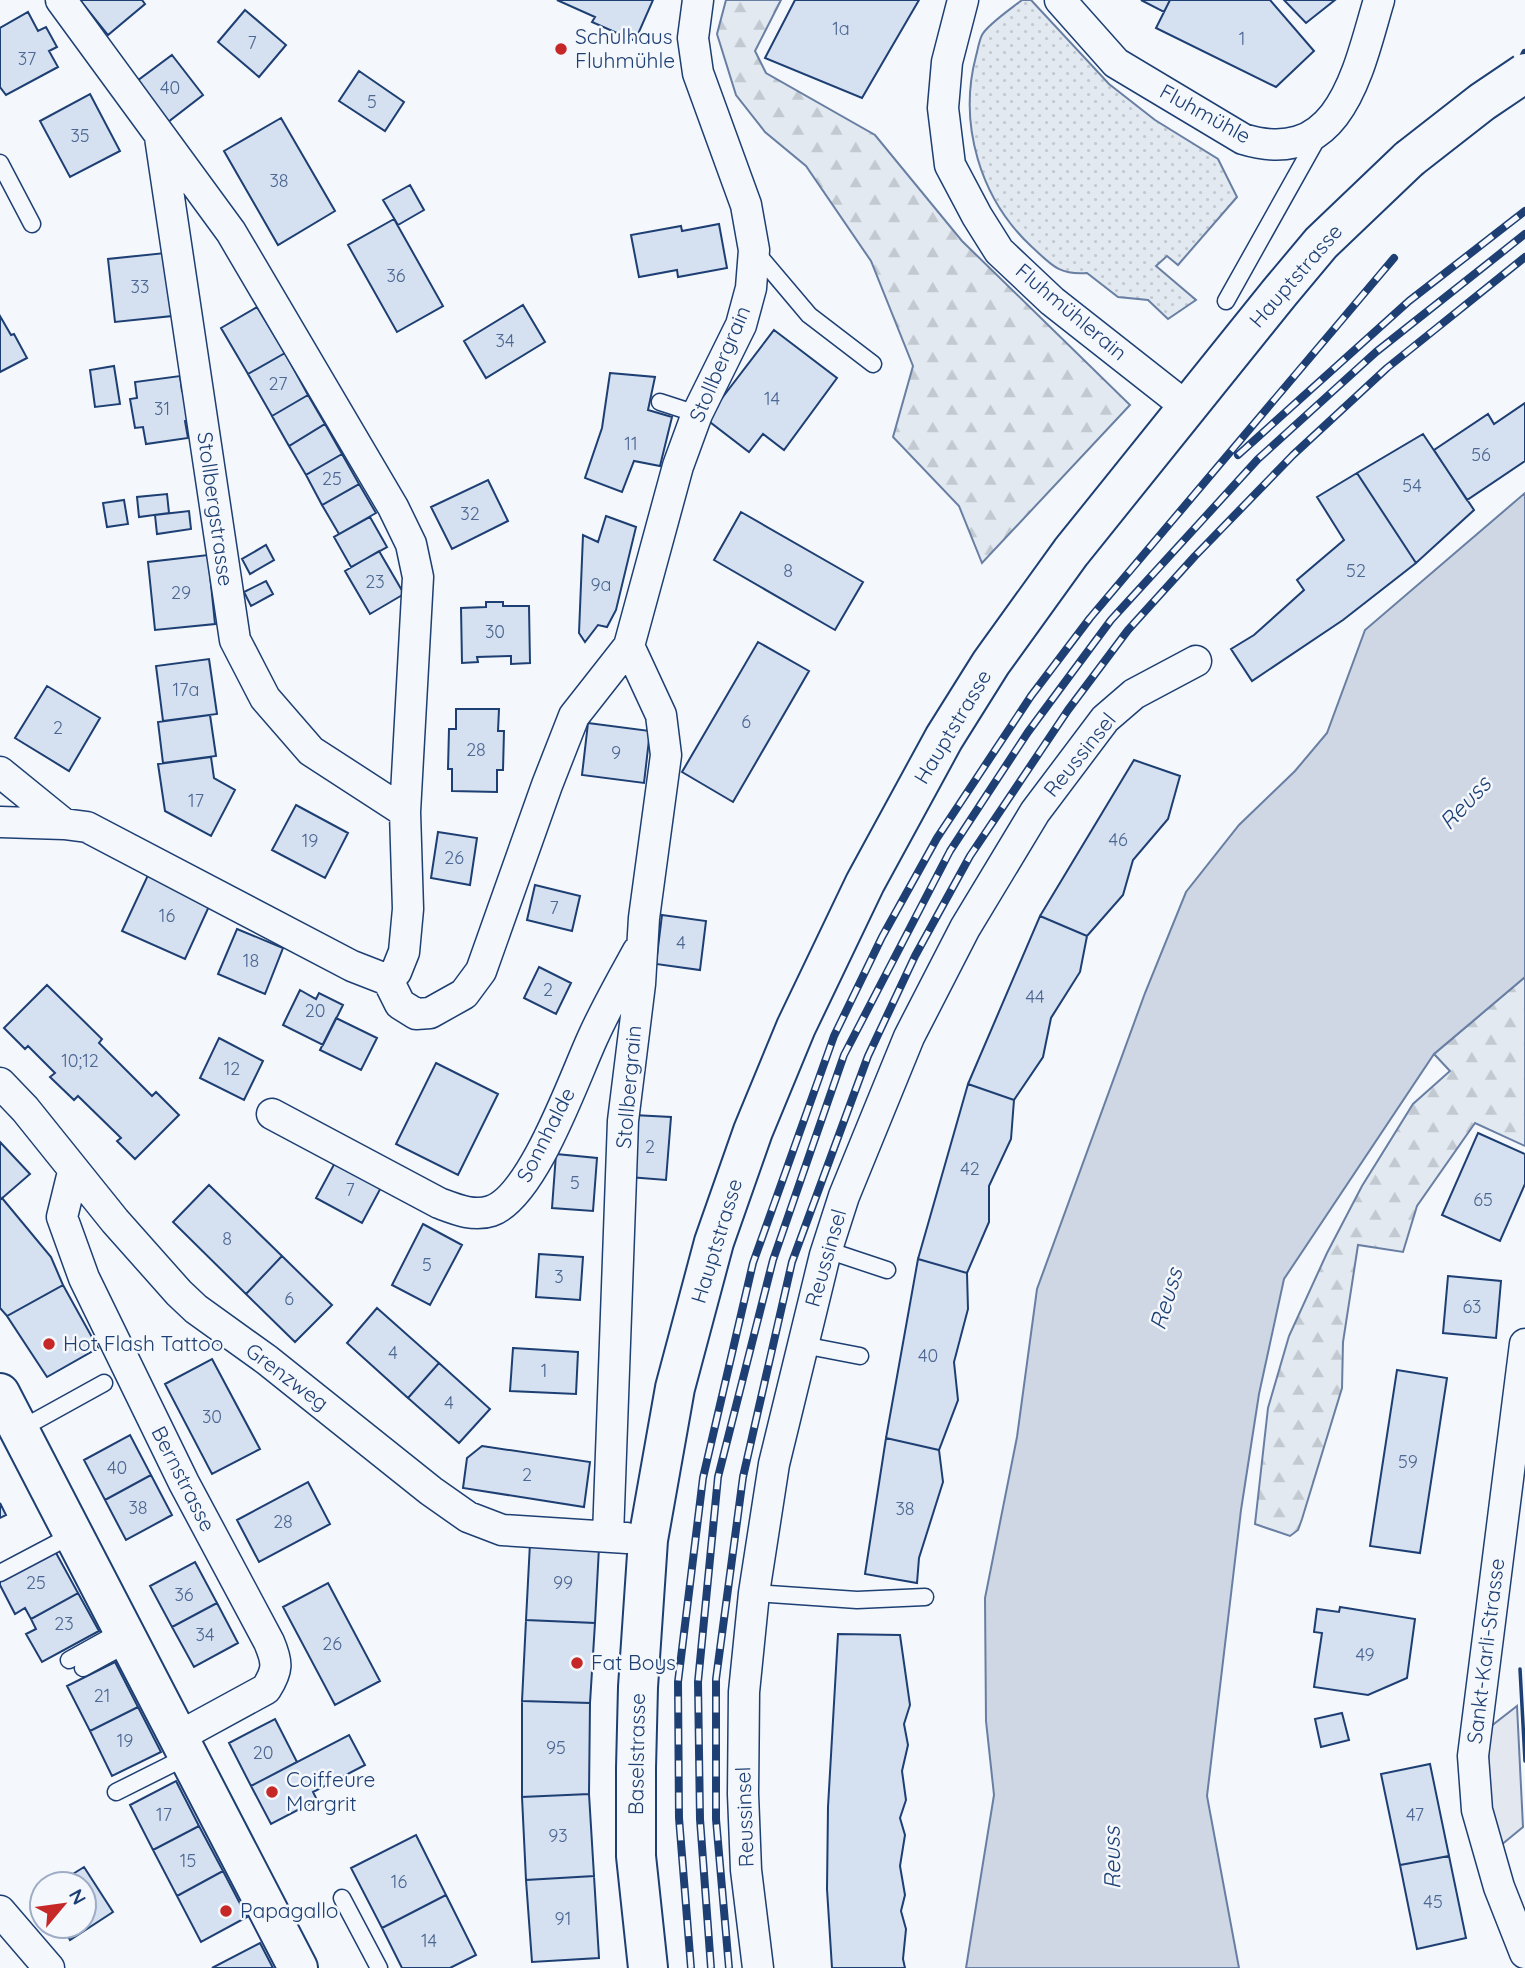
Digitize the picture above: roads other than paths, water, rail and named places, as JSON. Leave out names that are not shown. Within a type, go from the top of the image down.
[{"type":"main road","name":"Hauptstrasse","points":[[648,1540],[675,1388],[714,1242],[753,1131],[801,1016],[871,871],[944,738],[991,663],[1071,552],[1321,243],[1424,145],[1525,73]]},
{"type":"main road","points":[[0,1393],[298,1968]]},
{"type":"main road","name":"Baselstrasse","points":[[648,1540],[638,1687],[636,1856],[648,1968]]},
{"type":"street","name":"Stollbergstrasse","points":[[61,0],[231,232],[393,507],[411,544],[418,577],[405,812],[408,909],[404,952],[396,971],[388,980]]},
{"type":"street","name":"Stollbergrain","points":[[388,980],[400,1004],[416,1014],[430,1013],[464,993],[481,971],[574,716],[629,646],[678,466],[697,414],[741,325],[751,288],[754,250],[746,205],[698,74],[693,38],[698,0]]},
{"type":"street","name":"Fluhmühlerain","points":[[963,0],[947,62],[943,108],[950,165],[977,216],[999,251],[1052,301],[1188,408]]},
{"type":"street","name":"Fluhmühle","points":[[1060,0],[1116,63],[1243,139],[1259,144],[1285,144],[1310,136],[1336,115],[1369,37],[1378,0]]},
{"type":"street","name":"Stollbergstrasse","points":[[159,133],[235,640],[265,698],[310,751],[405,812]]},
{"type":"street","name":"Stollbergrain","points":[[608,1536],[623,1121],[666,755],[661,715],[629,646]]},
{"type":"street","name":"Reussinsel","points":[[758,1968],[746,1870],[743,1794],[744,1692],[754,1593],[774,1464],[827,1250],[844,1196],[909,1037],[965,928],[1035,812],[1105,719],[1134,694],[1196,661]]},
{"type":"street","points":[[0,772],[64,824]]},
{"type":"street","points":[[0,822],[87,827],[352,966],[388,980]]},
{"type":"street","name":"Sonnhalde","points":[[272,1114],[439,1203],[477,1213],[492,1210],[509,1200],[521,1186],[558,1118],[608,1005],[642,945]]},
{"type":"street","name":"Grenzweg","points":[[0,1083],[25,1109],[74,1172],[155,1267],[196,1309],[267,1360],[431,1491],[468,1517],[502,1530],[648,1540]]},
{"type":"street","name":"Bernstrasse","points":[[74,1172],[62,1217],[84,1278],[184,1483],[270,1642],[276,1659],[274,1675],[266,1689],[183,1746]]},
{"type":"street","name":"Sankt-Karli-Strasse","points":[[1525,1343],[1473,1756],[1477,1810],[1499,1887],[1525,1953]]},
{"type":"street","points":[[0,1911],[49,1968]]},
{"type":"lane","points":[[1226,301],[1324,127]]},
{"type":"lane","points":[[0,163],[5,186],[32,224]]},
{"type":"lane","points":[[754,250],[809,315],[873,364]]},
{"type":"lane","points":[[660,402],[697,414]]},
{"type":"lane","points":[[827,1250],[887,1270]]},
{"type":"lane","points":[[803,1345],[860,1356]]},
{"type":"lane","points":[[19,1430],[104,1383]]},
{"type":"lane","points":[[0,1573],[74,1534]]},
{"type":"lane","points":[[754,1593],[858,1600],[925,1597]]},
{"type":"lane","points":[[76,1664],[126,1636]]},
{"type":"lane","points":[[116,1792],[183,1746]]},
{"type":"lane","points":[[342,1899],[379,1968]]},
{"type":"water","name":"Reuss","points":[[1525,493],[1525,977],[1434,1054],[1284,1279],[1259,1394],[1241,1510],[1207,1796],[1239,1968],[966,1968],[994,1795],[986,1721],[985,1598],[1017,1437],[1037,1289],[1145,993],[1186,892],[1239,825],[1295,771],[1327,733],[1365,630]]},
{"type":"railway","points":[[1516,72],[1525,53]]},
{"type":"railway","points":[[1238,455],[1409,301],[1525,211]]},
{"type":"railway","points":[[711,1968],[700,1819],[698,1682],[718,1477],[773,1260],[844,1055],[950,851],[1028,732],[1111,620],[1258,459],[1376,352],[1525,234]]},
{"type":"railway","points":[[729,1968],[716,1819],[716,1679],[743,1477],[792,1262],[868,1056],[915,956],[970,856],[1068,710],[1128,630],[1293,455],[1387,368],[1525,257]]},
{"type":"railway","points":[[691,1968],[679,1818],[678,1682],[703,1478],[753,1263],[834,1036],[882,937],[937,838],[1031,696],[1090,618],[1394,258]]},
{"type":"place","name":"Schulhaus Fluhmühle","points":[[561,49]]},
{"type":"place","name":"Hot Flash Tattoo","points":[[49,1344]]},
{"type":"place","name":"Fat Boys","points":[[577,1663]]},
{"type":"place","name":"Coiffeure Margrit","points":[[272,1792]]},
{"type":"place","name":"Papagallo","points":[[226,1911]]}]
